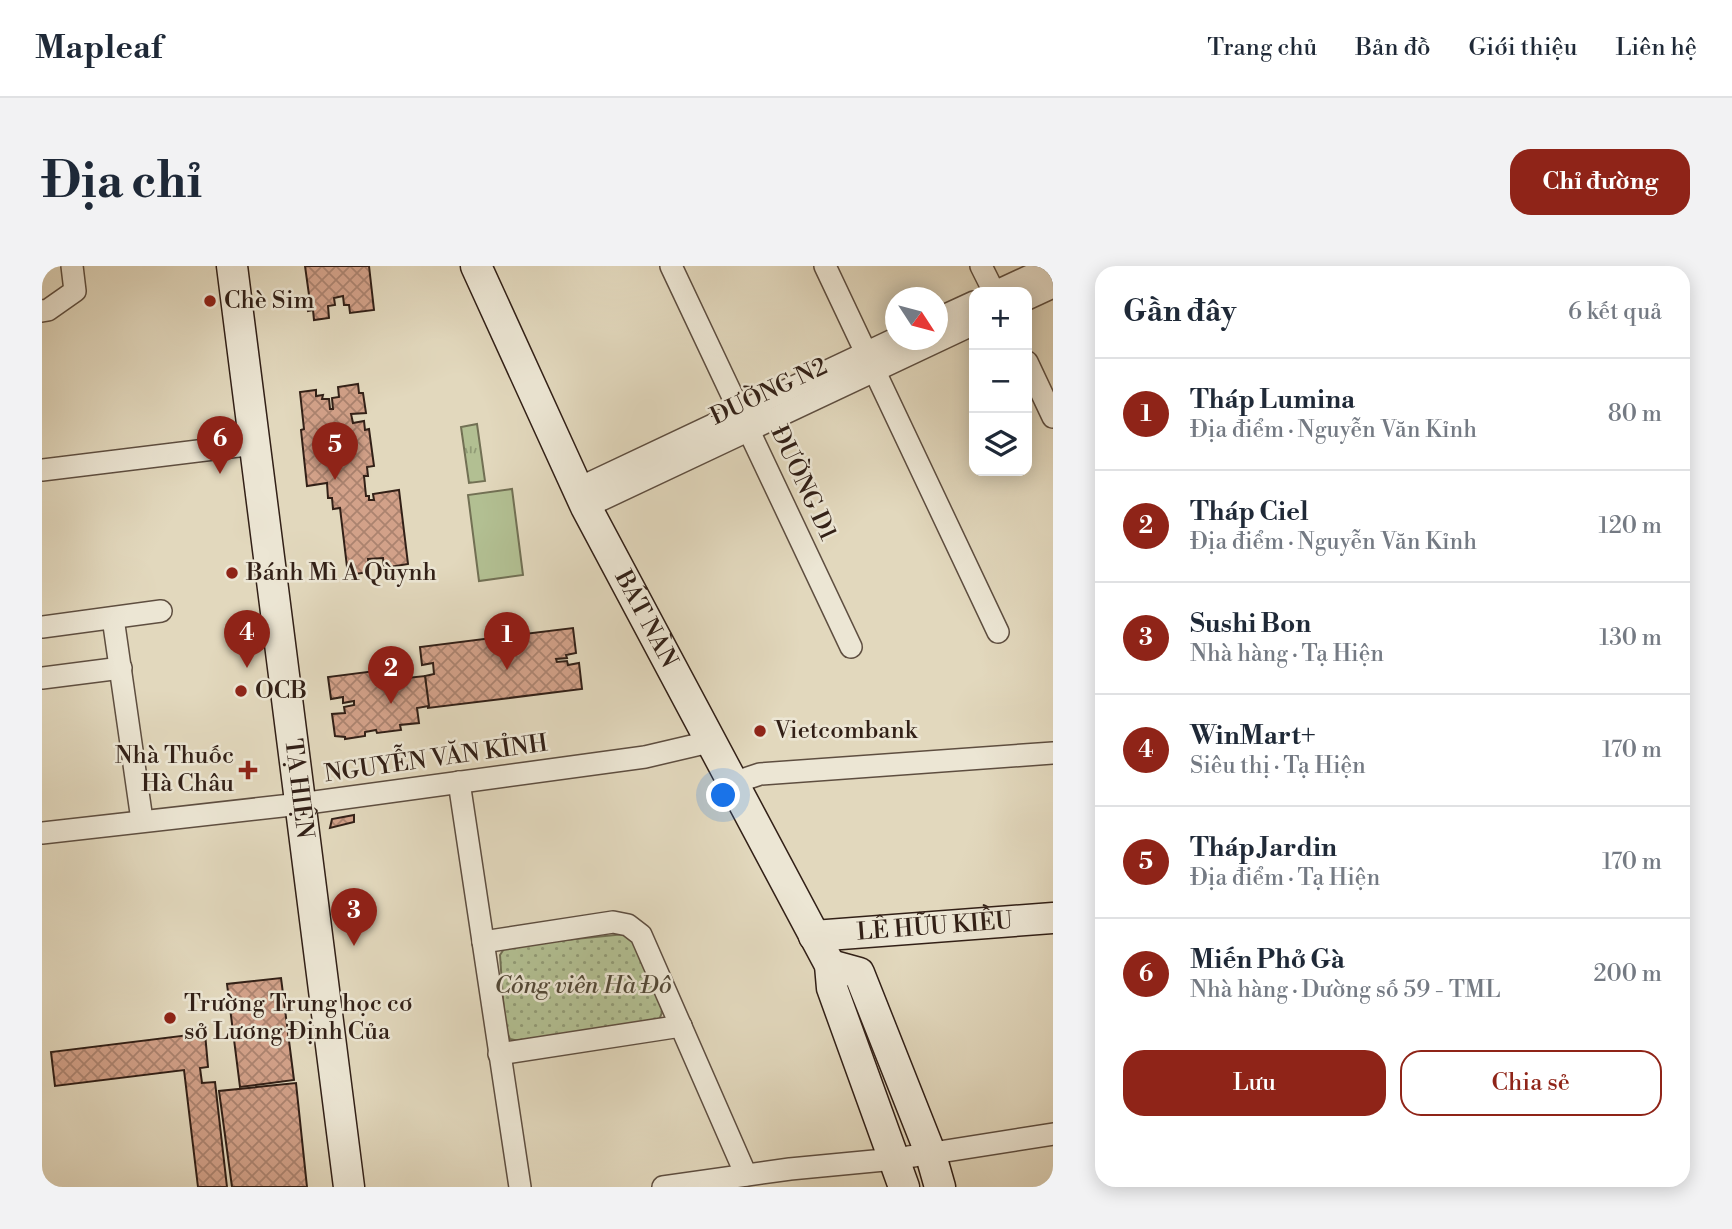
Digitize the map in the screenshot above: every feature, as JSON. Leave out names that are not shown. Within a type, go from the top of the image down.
[{"type":"street","points":[[42,311],[48,310],[75,291],[72,266]]},
{"type":"street","name":"TẠ HIỆN","points":[[232,266],[349,1187]]},
{"type":"street","name":"BÁT NÀN","points":[[476,266],[581,498],[830,965],[832,988],[899,1173]]},
{"type":"street","name":"ĐƯỜNG D1","points":[[671,266],[851,647]]},
{"type":"street","points":[[825,266],[998,632]]},
{"type":"street","points":[[981,266],[992,287]]},
{"type":"street","points":[[1005,287],[1051,266]]},
{"type":"street","points":[[1032,297],[1053,287]]},
{"type":"street","points":[[948,314],[969,304]]},
{"type":"street","name":"ĐƯỜNG N2","points":[[581,498],[870,362],[969,326]]},
{"type":"street","name":"ĐƯỜNG N2","points":[[870,362],[885,348]]},
{"type":"street","points":[[1032,373],[1053,417]]},
{"type":"street","points":[[42,470],[255,444]]},
{"type":"street","points":[[42,627],[161,611]]},
{"type":"street","points":[[113,618],[142,820]]},
{"type":"street","points":[[42,678],[121,668]]},
{"type":"street","name":"NGUYỄN VĂN KỈNH","points":[[42,833],[300,804],[645,758],[709,742]]},
{"type":"street","points":[[733,783],[760,774],[1053,753]]},
{"type":"street","points":[[459,782],[520,1187]]},
{"type":"street","name":"LÊ HỮU KIỀU","points":[[814,936],[1053,918]]},
{"type":"street","points":[[482,942],[612,922],[628,925],[641,935],[746,1175]]},
{"type":"street","points":[[830,965],[859,973],[930,1152],[940,1187]]},
{"type":"street","points":[[499,1054],[681,1026]]},
{"type":"street","points":[[663,1187],[746,1175],[899,1173],[930,1152],[1053,1134]]},
{"type":"green space","points":[[477,424],[485,481],[469,483],[461,427]]},
{"type":"green space","points":[[512,489],[523,575],[479,581],[468,495]]},
{"type":"green space","name":"Công viên Hà Đô","points":[[625,934],[634,939],[663,1010],[659,1020],[519,1041],[510,1039],[505,1028],[500,955],[506,946]]},
{"type":"building","points":[[305,266],[369,266],[374,310],[350,313],[349,305],[344,305],[343,296],[334,298],[335,305],[328,306],[329,318],[314,320],[313,310],[308,311],[307,304],[310,302]]},
{"type":"building","points":[[358,384],[359,393],[363,393],[366,413],[351,414],[353,423],[364,421],[365,430],[369,429],[374,466],[367,467],[368,476],[364,476],[366,496],[369,496],[369,500],[374,500],[373,494],[399,490],[408,564],[384,568],[383,558],[368,559],[369,572],[348,575],[340,508],[333,509],[332,498],[328,498],[327,483],[307,486],[300,392],[316,390],[316,396],[323,395],[322,399],[329,399],[330,409],[333,409],[332,398],[339,397],[338,387]]},
{"type":"building","points":[[573,628],[576,653],[566,655],[567,658],[556,659],[557,662],[567,661],[568,665],[579,663],[582,689],[428,708],[425,676],[434,674],[433,663],[422,665],[420,647]]},
{"type":"building","points":[[406,667],[407,678],[425,676],[429,706],[417,708],[419,723],[400,725],[401,730],[365,732],[365,736],[345,739],[335,736],[332,714],[345,713],[344,707],[354,705],[354,701],[343,703],[343,697],[331,699],[328,677]]},
{"type":"building","points":[[354,815],[354,822],[330,828],[332,819]]},
{"type":"building","points":[[281,978],[294,1080],[240,1087],[227,984]]},
{"type":"building","points":[[205,1033],[208,1067],[200,1068],[202,1083],[215,1082],[227,1187],[198,1187],[184,1070],[55,1086],[51,1052]]},
{"type":"building","points":[[296,1083],[307,1187],[232,1187],[219,1091]]},
{"type":"place","name":"Chè Sim","points":[[210,301]]},
{"type":"place","name":"Miến Phở Gà","points":[[220,474]]},
{"type":"place","name":"Tháp Jardin","points":[[335,480]]},
{"type":"place","name":"Bánh Mì A Qùynh","points":[[232,573]]},
{"type":"place","name":"WinMart+","points":[[247,668]]},
{"type":"place","name":"Tháp Lumina","points":[[507,670]]},
{"type":"place","name":"OCB","points":[[241,691]]},
{"type":"place","name":"Tháp Ciel","points":[[391,704]]},
{"type":"place","name":"Vietcombank","points":[[760,731]]},
{"type":"place","name":"Nhà Thuốc Hà Châu","points":[[248,770]]},
{"type":"place","name":"Sushi Bon","points":[[354,946]]},
{"type":"place","name":"Trường Trung học cơ sở Lương Định Của","points":[[170,1018]]}]
